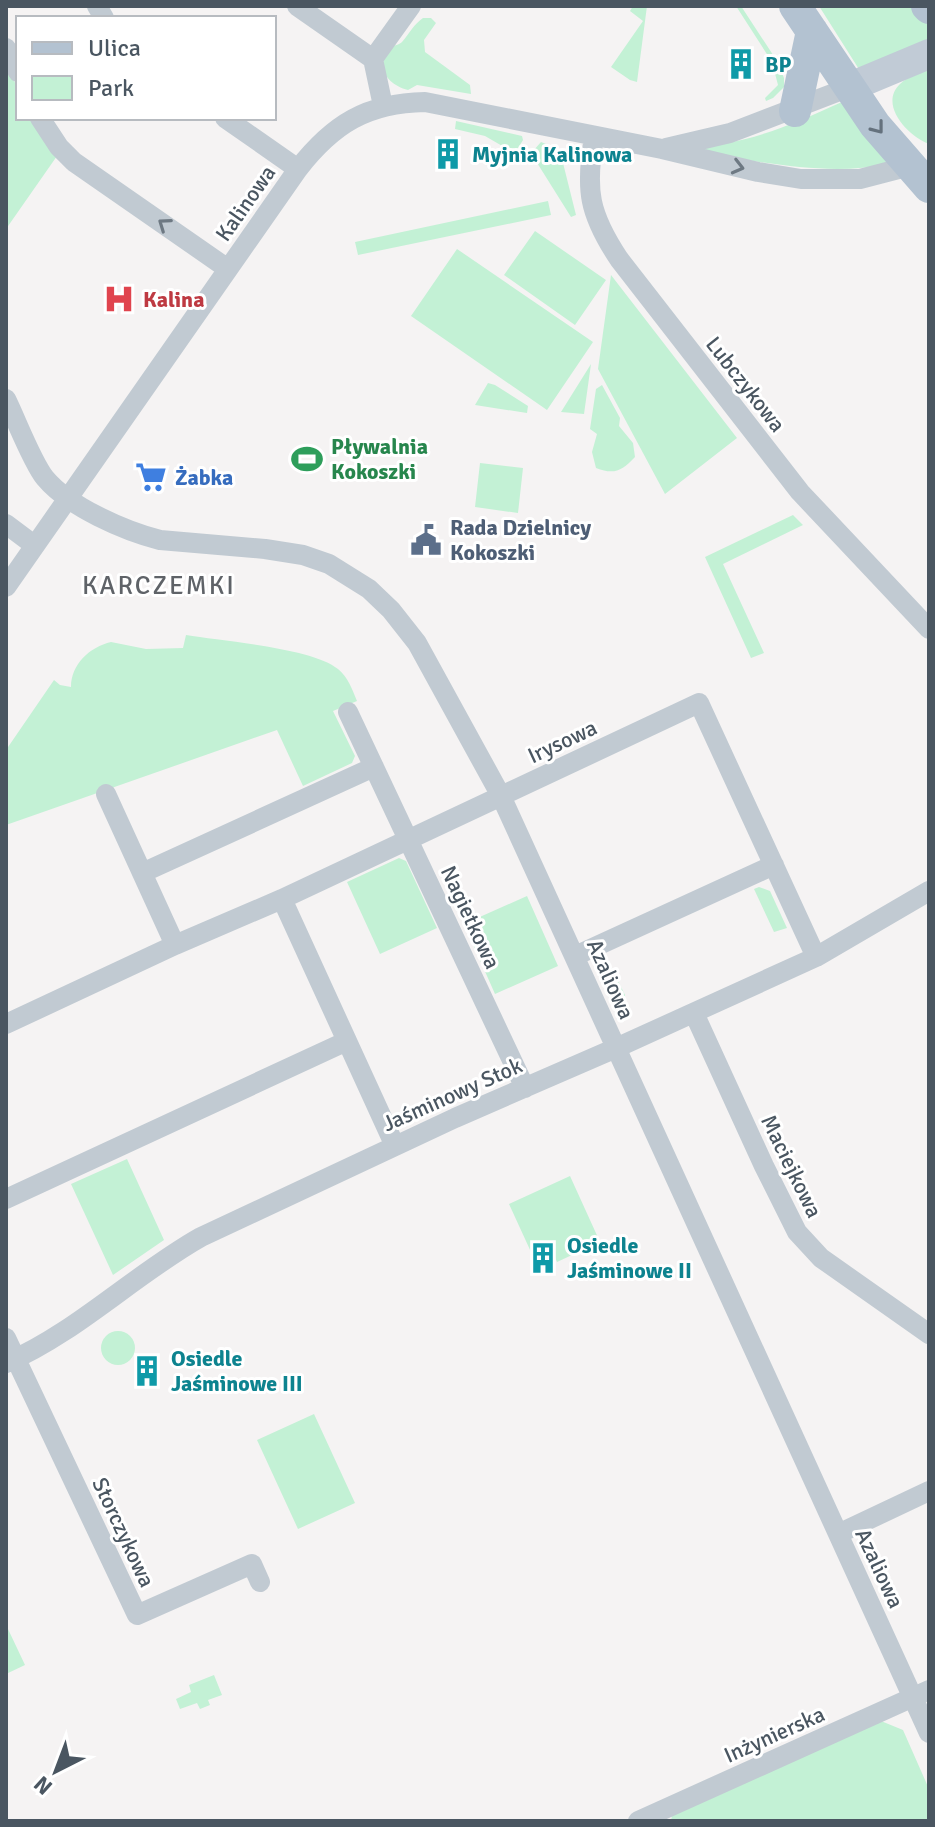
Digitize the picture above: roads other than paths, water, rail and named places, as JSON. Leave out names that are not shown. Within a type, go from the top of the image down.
[{"type":"main road","points":[[803,18],[875,125],[923,171]]},
{"type":"main road","points":[[795,111],[803,18]]},
{"type":"street","points":[[297,6],[373,59],[383,106]]},
{"type":"street","points":[[373,59],[411,6]]},
{"type":"street","points":[[6,48],[16,68]]},
{"type":"street","points":[[850,87],[929,54]]},
{"type":"street","name":"Kalinowa","points":[[662,149],[730,133],[795,111],[850,87]]},
{"type":"street","name":"Kalinowa","points":[[6,587],[298,169],[333,132],[354,118],[383,106],[425,102],[801,179],[860,179],[923,171]]},
{"type":"street","points":[[41,120],[59,147],[74,162],[228,269]]},
{"type":"street","points":[[228,120],[298,169]]},
{"type":"street","name":"Lubczykowa","points":[[594,137],[588,167],[590,202],[597,222],[619,259],[800,492],[929,629]]},
{"type":"street","name":"Azaliowa","points":[[6,399],[45,477],[68,498],[144,536],[181,543],[265,549],[303,555],[329,564],[369,589],[391,610],[417,643],[501,796],[838,1534],[921,1694],[929,1733]]},
{"type":"street","points":[[6,524],[34,545]]},
{"type":"street","name":"Irysowa","points":[[6,1024],[282,899],[699,703],[816,957]]},
{"type":"street","name":"Nagietkowa","points":[[348,712],[525,1088]]},
{"type":"street","points":[[142,873],[374,767]]},
{"type":"street","points":[[106,794],[175,945]]},
{"type":"street","points":[[575,956],[774,865]]},
{"type":"street","name":"Jaśminowy Stok","points":[[11,1361],[129,1287],[168,1255],[201,1237],[395,1146],[816,957],[929,891]]},
{"type":"street","points":[[282,899],[395,1146]]},
{"type":"street","name":"Maciejkowa","points":[[694,1013],[797,1232],[821,1258],[929,1334]]},
{"type":"street","points":[[6,1199],[347,1041]]},
{"type":"street","name":"Storczykowa","points":[[6,1338],[11,1361],[137,1615],[252,1564],[260,1582]]},
{"type":"street","points":[[838,1534],[929,1491]]},
{"type":"street","name":"Inżynierska","points":[[638,1821],[921,1694]]},
{"type":"place","name":"BP","points":[[741,64]]},
{"type":"place","name":"Myjnia Kalinowa","points":[[448,154]]},
{"type":"place","name":"Kalina","points":[[119,299]]},
{"type":"place","name":"Pływalnia Kokoszki","points":[[307,459]]},
{"type":"place","name":"Żabka","points":[[151,477]]},
{"type":"place","name":"Rada Dzielnicy Kokoszki","points":[[426,540]]},
{"type":"place","name":"Osiedle Jaśminowe II","points":[[543,1258]]},
{"type":"place","name":"Osiedle Jaśminowe III","points":[[147,1371]]},
{"type":"district","name":"KARCZEMKI","points":[[159,585]]}]
